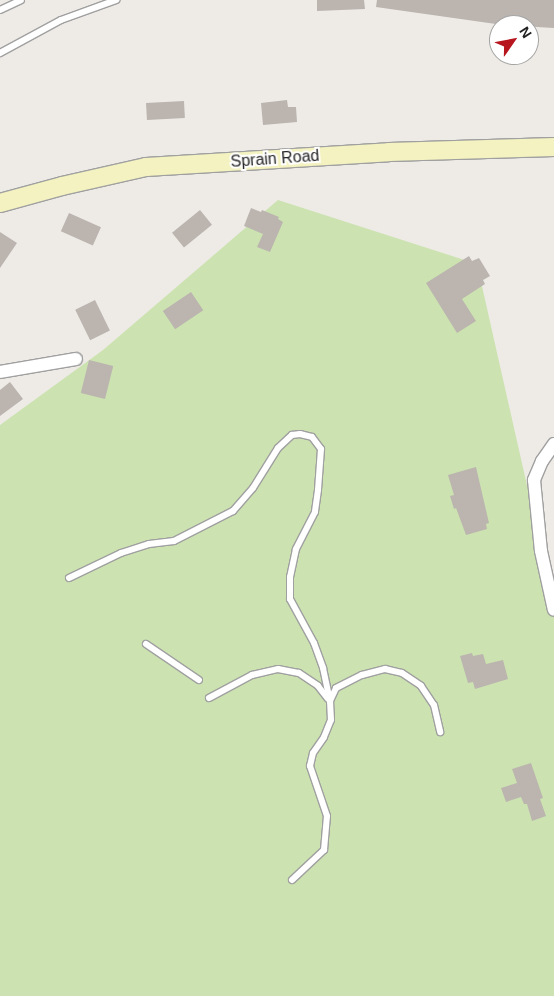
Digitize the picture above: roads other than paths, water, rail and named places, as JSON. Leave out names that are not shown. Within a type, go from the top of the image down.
[{"type":"street","name":"Sprain Road","points":[[0,203],[62,186],[146,168],[389,152],[554,147]]},
{"type":"street","points":[[0,372],[76,359]]},
{"type":"street","points":[[554,444],[542,460],[534,480],[541,551],[554,610]]},
{"type":"lane","points":[[0,10],[21,0]]},
{"type":"lane","points":[[0,53],[61,20],[116,0]]},
{"type":"lane","points":[[69,578],[121,553],[149,544],[174,541],[233,511],[253,488],[278,448],[292,435],[300,434],[312,437],[321,449],[315,512],[296,549],[290,577],[290,599],[314,643],[323,668],[330,701],[331,720],[324,737],[313,754],[310,766],[327,816],[326,843],[324,850],[292,880]]},
{"type":"lane","points":[[146,644],[200,680]]},
{"type":"lane","points":[[209,698],[252,675],[278,669],[299,673],[318,686],[330,701]]},
{"type":"lane","points":[[330,701],[336,688],[362,675],[385,669],[402,673],[421,686],[434,705],[440,732]]}]
